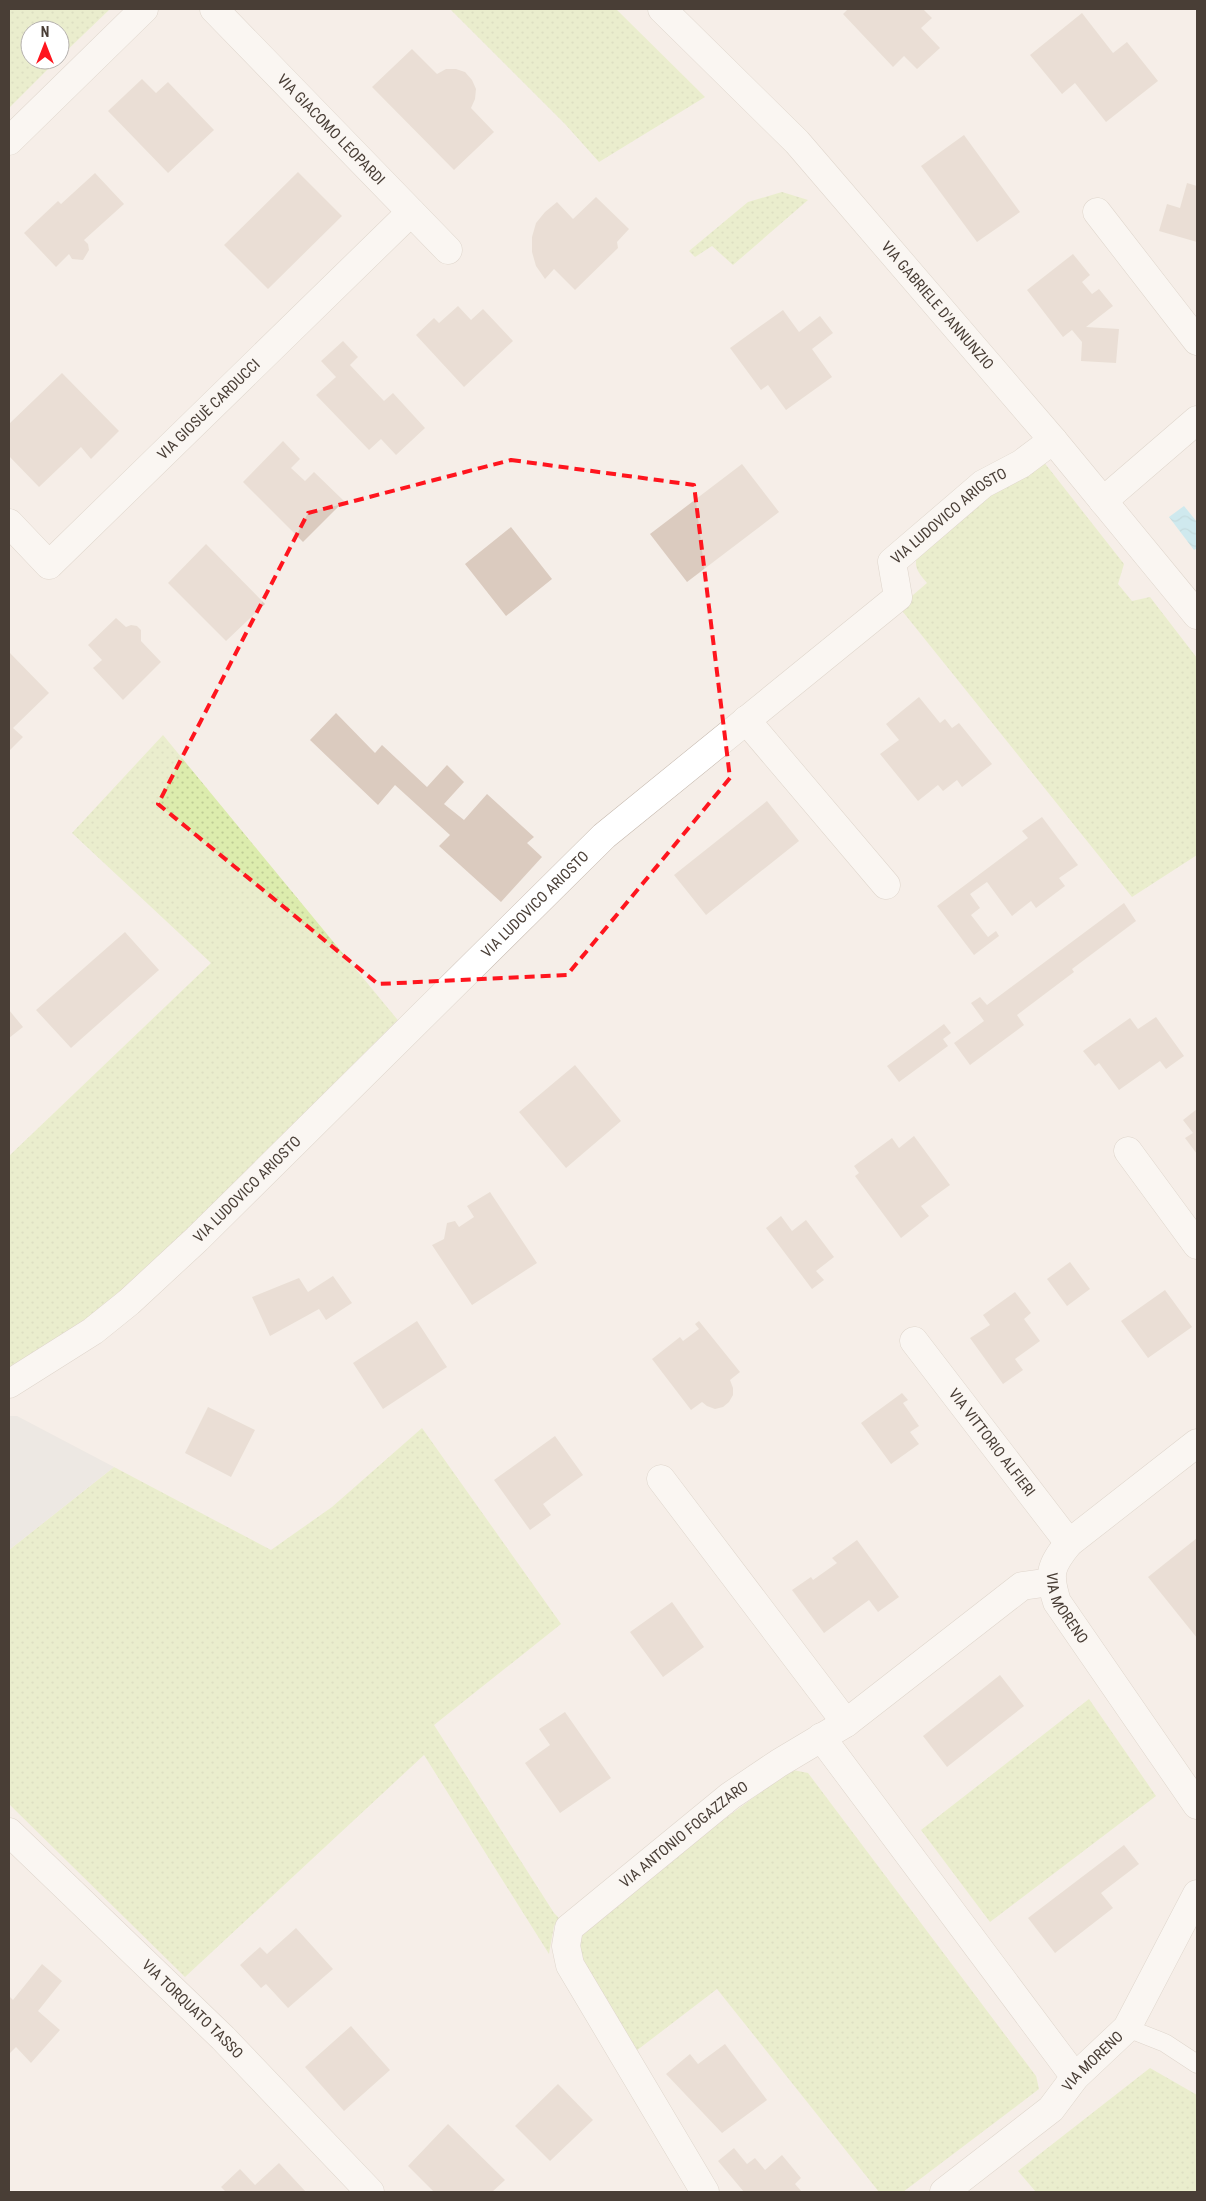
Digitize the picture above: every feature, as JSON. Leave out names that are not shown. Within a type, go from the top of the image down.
[{"type":"street","points":[[9,141],[144,9]]},
{"type":"street","name":"VIA GIACOMO LEOPARDI","points":[[214,9],[448,250]]},
{"type":"street","name":"VIA GABRIELE D'ANNUNZIO","points":[[662,9],[797,142],[1053,440],[1197,615]]},
{"type":"street","name":"VIA GIOSUÈ CARDUCCI","points":[[9,524],[50,565],[411,212]]},
{"type":"street","points":[[1097,212],[1197,341]]},
{"type":"street","points":[[1103,501],[1197,420]]},
{"type":"street","name":"VIA LUDOVICO ARIOSTO","points":[[9,1384],[93,1331],[129,1302],[204,1232],[604,836],[898,597],[892,562],[983,484],[1021,464],[1053,440]]},
{"type":"street","points":[[746,720],[886,885]]},
{"type":"street","points":[[1128,1151],[1197,1245]]},
{"type":"street","name":"VIA VITTORIO ALFIERI","points":[[914,1341],[1069,1543]]},
{"type":"street","name":"VIA MORENO","points":[[1197,1442],[1069,1543],[1055,1560],[1050,1582],[1057,1602],[1197,1805]]},
{"type":"street","points":[[661,1479],[846,1723]]},
{"type":"street","name":"VIA ANTONIO FOGAZZARO","points":[[705,2192],[570,1965],[566,1946],[569,1928],[730,1796],[846,1723],[1022,1586],[1050,1582]]},
{"type":"street","points":[[821,1737],[1075,2077]]},
{"type":"street","name":"VIA TORQUATO TASSO","points":[[9,1832],[223,2038],[370,2192]]},
{"type":"street","name":"VIA MORENO","points":[[944,2192],[1051,2109],[1075,2077],[1127,2028],[1197,1894]]},
{"type":"lane","points":[[1127,2028],[1165,2042],[1197,2064]]},
{"type":"highlighted area","points":[[511,460],[694,485],[730,778],[567,975],[378,984],[158,804],[308,513]]},
{"type":"green space","points":[[9,9],[110,9],[70,47],[70,20],[20,20],[20,70],[47,70],[9,108]]},
{"type":"green space","points":[[450,9],[616,9],[705,97],[599,162],[565,124]]},
{"type":"green space","points":[[782,192],[808,200],[733,265],[712,246],[695,257],[689,251],[748,202]]},
{"type":"green space","points":[[1043,461],[1124,564],[1118,584],[1132,601],[1150,597],[1197,658],[1197,855],[1132,897],[899,607],[927,583],[917,569],[916,561],[919,552],[992,493]]},
{"type":"green space","points":[[163,735],[401,1024],[126,1293],[9,1378],[9,1156],[211,963],[72,833]]},
{"type":"green space","points":[[422,1428],[561,1624],[434,1725],[554,1913],[560,1919],[554,1926],[549,1954],[424,1755],[185,1977],[9,1804],[9,1550],[114,1467],[271,1550],[332,1507]]},
{"type":"green space","points":[[1089,1699],[1156,1796],[990,1922],[921,1830]]},
{"type":"green space","points":[[793,1770],[808,1773],[1036,2076],[1039,2089],[903,2192],[879,2192],[717,1989],[636,2051],[579,1959],[580,1939],[584,1932],[672,1858]]},
{"type":"green space","points":[[1150,2068],[1197,2095],[1197,2192],[1036,2192],[1018,2171]]},
{"type":"shaded area","points":[[9,1416],[17,1416],[114,1467],[9,1550]]},
{"type":"water","points":[[1184,506],[1197,522],[1197,548],[1194,550],[1169,517]]},
{"type":"building","points":[[848,9],[923,9],[932,18],[921,28],[940,48],[917,69],[904,56],[893,67],[843,14]]},
{"type":"building","points":[[1082,13],[1113,53],[1127,42],[1158,81],[1106,122],[1075,83],[1062,94],[1030,55]]},
{"type":"building","points":[[412,49],[437,74],[446,69],[456,69],[465,72],[472,80],[476,89],[475,99],[471,108],[494,132],[454,170],[372,87]]},
{"type":"building","points":[[142,79],[156,93],[168,82],[214,130],[168,173],[108,111]]},
{"type":"building","points":[[964,135],[1020,212],[977,242],[921,166]]},
{"type":"building","points":[[298,172],[342,216],[268,289],[224,245]]},
{"type":"building","points":[[95,173],[124,204],[84,240],[88,244],[89,250],[83,260],[72,259],[69,254],[56,267],[24,233],[58,201],[61,204]]},
{"type":"building","points":[[1187,183],[1197,186],[1197,242],[1159,231],[1167,204],[1180,208]]},
{"type":"building","points":[[596,197],[629,229],[617,242],[618,248],[575,290],[554,269],[545,279],[536,266],[532,252],[532,237],[536,223],[557,202],[573,219]]},
{"type":"building","points":[[1073,254],[1090,275],[1082,282],[1092,294],[1099,289],[1113,306],[1086,327],[1119,329],[1116,363],[1081,361],[1082,342],[1072,330],[1063,337],[1027,290]]},
{"type":"building","points":[[458,306],[471,320],[483,309],[513,341],[464,387],[416,335],[434,318],[439,323]]},
{"type":"building","points":[[783,310],[799,332],[820,316],[833,333],[812,349],[832,377],[786,410],[768,385],[761,390],[730,348]]},
{"type":"building","points":[[343,341],[358,357],[350,365],[384,401],[393,393],[425,428],[396,455],[381,439],[369,450],[316,395],[336,377],[321,361]]},
{"type":"building","points":[[62,373],[119,431],[91,459],[81,447],[39,487],[9,456],[9,424]]},
{"type":"building","points":[[283,441],[300,459],[291,468],[305,481],[314,472],[344,501],[303,542],[243,482]]},
{"type":"building","points":[[742,464],[779,512],[687,582],[650,534]]},
{"type":"building","points":[[511,527],[552,579],[506,616],[465,564]]},
{"type":"building","points":[[206,544],[265,604],[226,641],[168,583]]},
{"type":"building","points":[[116,618],[126,627],[131,625],[137,626],[141,630],[141,641],[161,662],[123,700],[93,668],[102,660],[88,645]]},
{"type":"building","points":[[9,652],[49,693],[13,728],[23,737],[9,751]]},
{"type":"building","points":[[919,697],[940,723],[945,719],[952,728],[959,723],[992,764],[962,787],[957,780],[943,791],[938,785],[918,801],[880,754],[899,740],[886,724]]},
{"type":"building","points":[[336,713],[375,753],[382,745],[427,787],[447,765],[464,782],[444,804],[464,820],[487,794],[534,837],[527,843],[542,857],[501,902],[439,846],[450,835],[395,785],[378,805],[310,740]]},
{"type":"building","points":[[767,801],[799,841],[706,915],[674,875]]},
{"type":"building","points":[[1042,817],[1078,865],[1059,878],[1065,886],[1036,908],[1031,901],[1012,916],[987,882],[970,894],[980,908],[971,915],[988,937],[996,931],[999,936],[974,955],[937,906],[1028,838],[1022,831]]},
{"type":"building","points":[[1124,903],[1136,921],[1072,969],[1074,972],[1017,1015],[1024,1025],[970,1065],[954,1043],[984,1021],[971,1003],[980,997],[987,1005]]},
{"type":"building","points":[[125,932],[159,970],[71,1048],[36,1010]]},
{"type":"building","points":[[9,1010],[23,1027],[9,1038]]},
{"type":"building","points":[[1156,1017],[1184,1056],[1166,1069],[1160,1061],[1119,1090],[1099,1063],[1095,1066],[1083,1051],[1130,1018],[1138,1029]]},
{"type":"building","points":[[944,1024],[951,1033],[943,1039],[948,1046],[899,1082],[887,1066]]},
{"type":"building","points":[[575,1065],[621,1121],[566,1168],[519,1112]]},
{"type":"building","points":[[1197,1109],[1197,1154],[1185,1138],[1193,1133],[1183,1120]]},
{"type":"building","points":[[914,1136],[950,1185],[921,1206],[929,1216],[901,1238],[855,1176],[859,1173],[854,1166],[892,1138],[899,1148]]},
{"type":"building","points":[[490,1192],[537,1263],[472,1305],[432,1245],[444,1239],[447,1223],[455,1221],[459,1227],[474,1217],[467,1206]]},
{"type":"building","points":[[781,1216],[792,1231],[806,1220],[834,1257],[816,1271],[824,1280],[812,1289],[766,1228]]},
{"type":"building","points":[[1070,1262],[1090,1289],[1067,1306],[1047,1279]]},
{"type":"building","points":[[333,1276],[352,1303],[326,1320],[319,1309],[270,1336],[252,1297],[299,1278],[308,1292]]},
{"type":"building","points":[[1165,1290],[1192,1327],[1148,1358],[1121,1321]]},
{"type":"building","points":[[1015,1292],[1031,1313],[1024,1319],[1040,1341],[1015,1359],[1023,1370],[1003,1384],[970,1338],[990,1325],[983,1315]]},
{"type":"building","points":[[417,1321],[447,1367],[383,1409],[353,1363]]},
{"type":"building","points":[[699,1321],[740,1372],[730,1380],[733,1395],[729,1402],[723,1407],[715,1409],[702,1402],[691,1410],[652,1359],[680,1337],[683,1341],[699,1329],[695,1324]]},
{"type":"building","points":[[902,1393],[908,1400],[903,1403],[919,1426],[910,1432],[919,1444],[891,1464],[861,1423]]},
{"type":"building","points":[[208,1407],[255,1430],[231,1477],[185,1453]]},
{"type":"building","points":[[555,1436],[583,1475],[543,1504],[551,1515],[530,1530],[494,1480]]},
{"type":"building","points":[[1197,1538],[1197,1638],[1148,1577]]},
{"type":"building","points":[[857,1540],[899,1597],[878,1612],[869,1600],[824,1633],[792,1590],[811,1577],[813,1580],[837,1563],[832,1558]]},
{"type":"building","points":[[672,1602],[704,1647],[663,1677],[630,1632]]},
{"type":"building","points":[[1000,1675],[1024,1706],[947,1767],[923,1736]]},
{"type":"building","points":[[565,1712],[611,1778],[560,1813],[525,1763],[550,1745],[539,1729]]},
{"type":"building","points":[[1124,1845],[1139,1864],[1101,1893],[1113,1908],[1055,1953],[1028,1918]]},
{"type":"building","points":[[296,1928],[333,1969],[288,2008],[266,1984],[261,1988],[240,1965],[260,1947],[267,1954]]},
{"type":"building","points":[[42,1964],[62,1981],[38,2011],[60,2030],[31,2063],[16,2047],[9,2054],[9,1996],[13,2000]]},
{"type":"building","points":[[351,2026],[390,2070],[344,2111],[305,2067]]},
{"type":"building","points":[[725,2044],[767,2100],[722,2133],[666,2074],[690,2054],[698,2064]]},
{"type":"building","points":[[558,2084],[593,2120],[550,2161],[515,2126]]},
{"type":"building","points":[[448,2124],[505,2180],[492,2192],[434,2192],[408,2166]]},
{"type":"building","points":[[734,2148],[747,2164],[755,2158],[765,2170],[782,2155],[801,2178],[795,2184],[802,2192],[744,2192],[718,2161]]},
{"type":"building","points":[[279,2163],[306,2192],[226,2192],[221,2187],[240,2169],[255,2185]]}]
